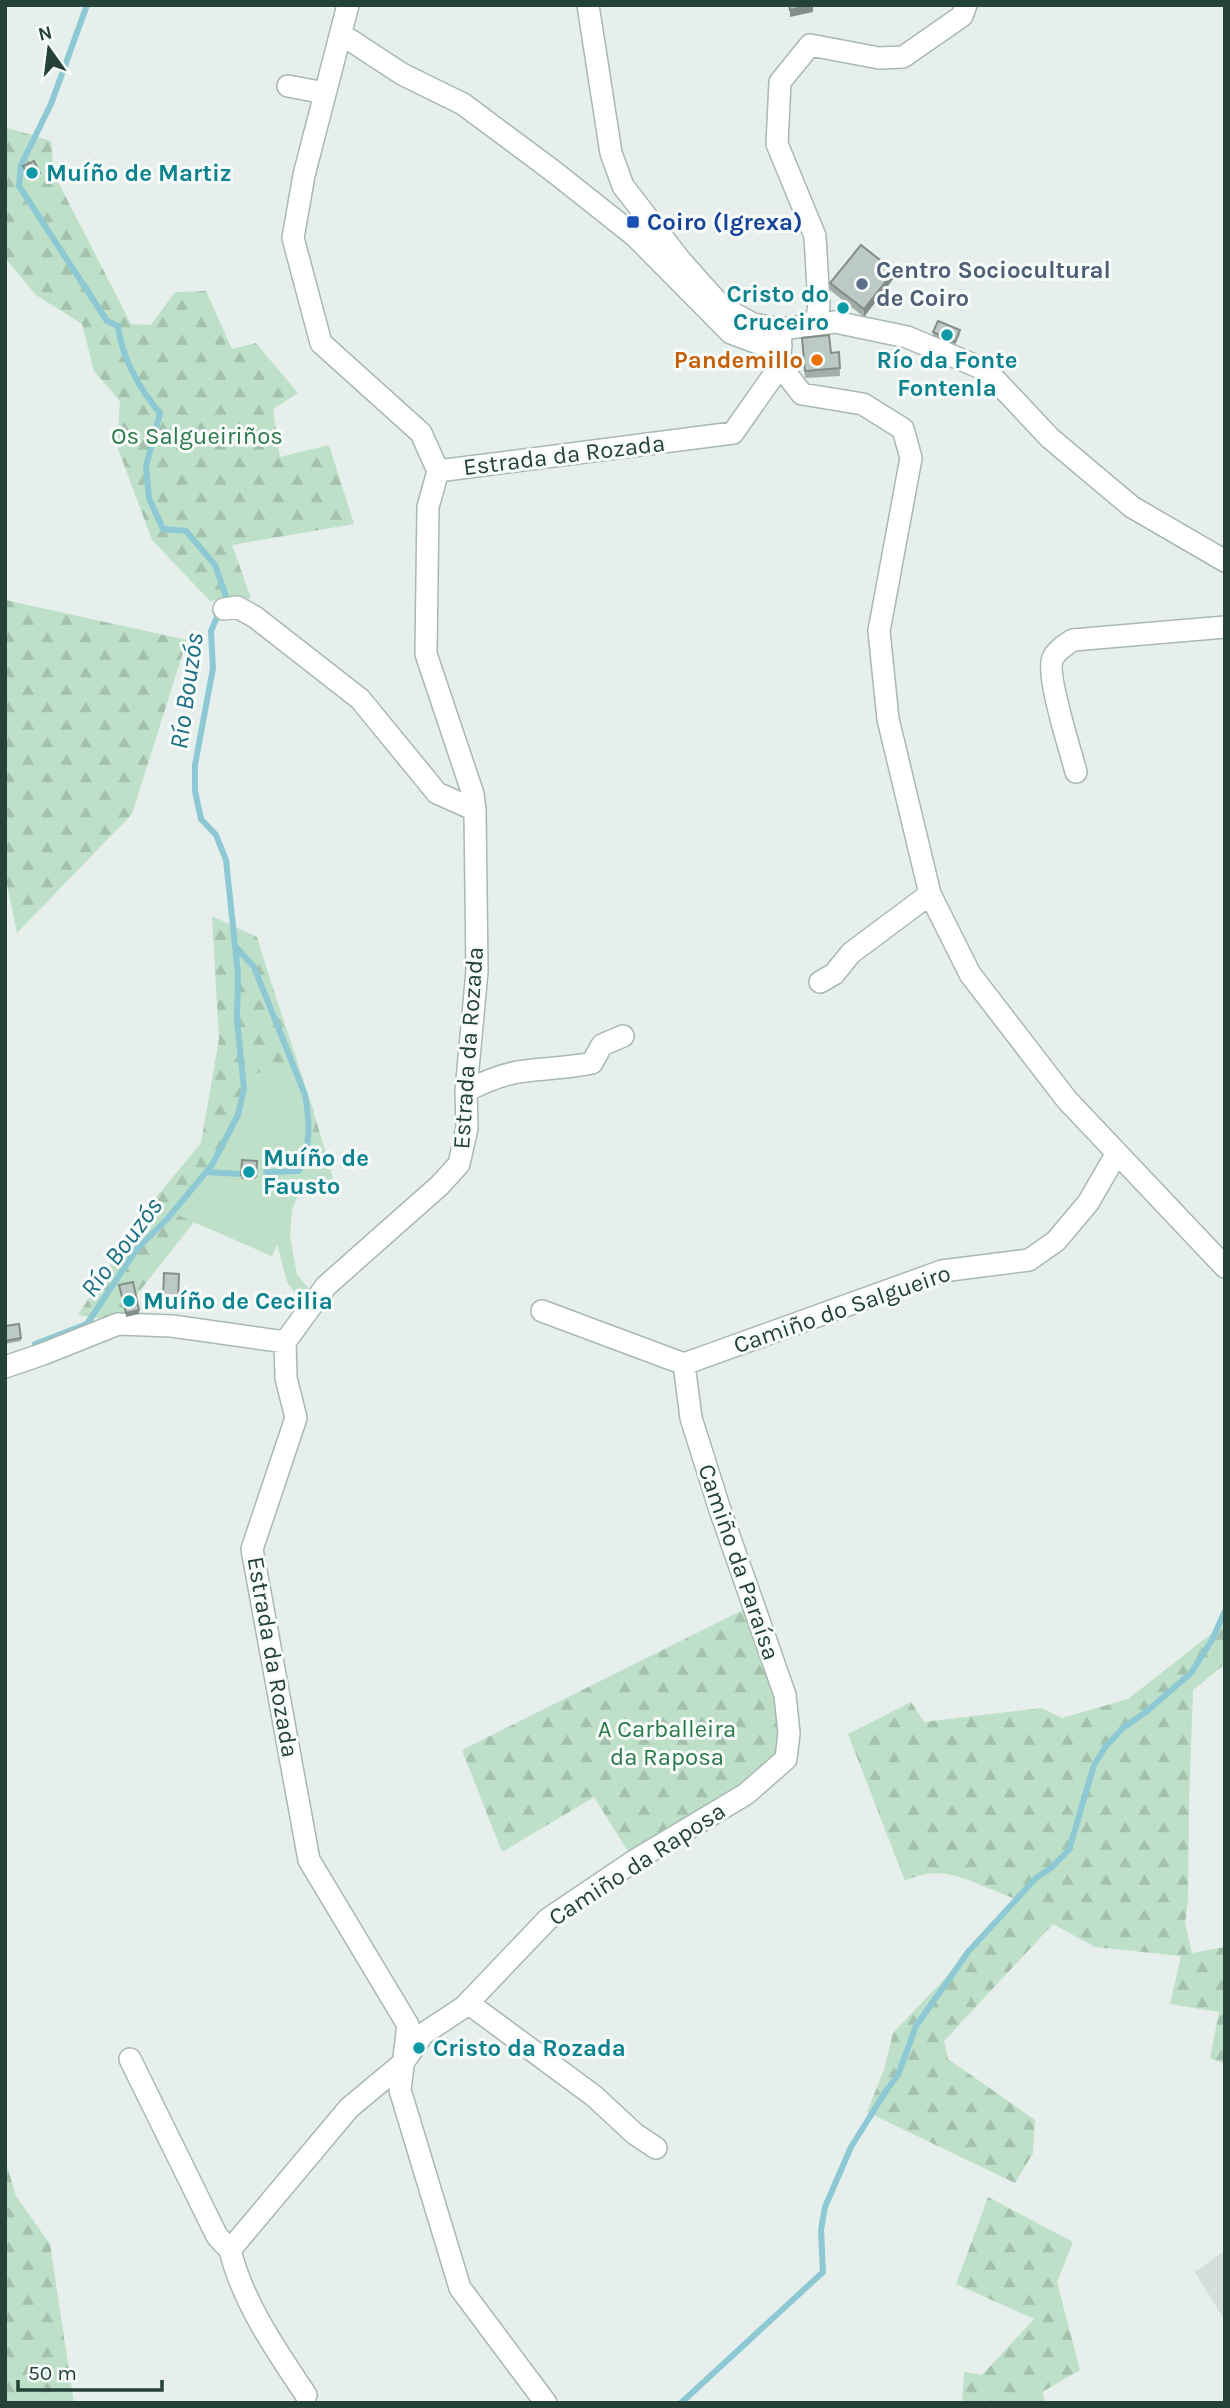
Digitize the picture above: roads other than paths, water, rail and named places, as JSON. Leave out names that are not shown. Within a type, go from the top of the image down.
[{"type":"street","points":[[348,5],[304,175],[293,238],[321,344],[421,433],[438,471]]},
{"type":"street","points":[[588,5],[611,153],[623,186],[680,260],[722,307],[753,324],[781,347],[802,394],[863,404],[903,429],[911,458],[880,631],[888,719],[930,894],[970,974],[1067,1100],[1225,1267]]},
{"type":"street","points":[[816,324],[819,305],[815,236],[777,144],[780,82],[810,46],[879,58],[904,57],[962,16],[966,5]]},
{"type":"street","points":[[341,34],[402,74],[463,104],[553,171],[635,236],[731,333],[771,348],[781,347],[816,324],[835,322],[907,338],[986,370],[1050,438],[1132,507],[1225,561]]},
{"type":"street","points":[[288,86],[326,93]]},
{"type":"street","name":"Estrada da Rozada","points":[[546,2403],[460,2288],[400,2090],[408,2025],[309,1860],[252,1549],[296,1418],[286,1378],[285,1342],[326,1286],[440,1185],[459,1164],[467,1128],[466,1091],[477,971],[475,810],[473,794],[426,654],[428,507],[438,471],[733,433],[781,347]]},
{"type":"street","points":[[224,609],[237,607],[255,617],[360,699],[437,793],[475,810]]},
{"type":"street","points":[[1076,772],[1051,677],[1052,659],[1060,648],[1073,640],[1225,627]]},
{"type":"street","points":[[820,982],[834,974],[851,953],[930,894]]},
{"type":"street","points":[[466,1091],[488,1080],[522,1071],[570,1068],[592,1063],[601,1045],[623,1036]]},
{"type":"street","name":"Camiño do Salgueiro","points":[[684,1364],[942,1271],[1029,1260],[1056,1241],[1088,1203],[1117,1153]]},
{"type":"street","points":[[541,1311],[684,1364]]},
{"type":"street","points":[[5,1367],[118,1324],[172,1326],[285,1342]]},
{"type":"street","name":"Camiño da Paraísa","points":[[684,1364],[691,1418],[720,1510],[785,1695],[789,1733],[786,1759]]},
{"type":"street","name":"Camiño da Raposa","points":[[230,2250],[349,2108],[403,2063],[424,2034],[468,2003],[548,1919],[634,1861],[746,1794],[786,1759]]},
{"type":"street","points":[[468,2003],[594,2096],[635,2134],[656,2148]]},
{"type":"street","points":[[130,2059],[217,2236],[230,2250],[236,2273],[268,2336],[306,2395]]},
{"type":"waterway","name":"Río Bouzós","points":[[35,1344],[87,1324],[136,1250],[167,1219],[212,1165],[238,1115],[244,1089],[237,1020],[238,974],[226,860],[216,835],[201,819],[195,791],[195,765],[213,668],[211,631],[226,596],[215,565],[186,531],[163,529],[149,498],[146,466],[160,413],[133,372],[123,349],[118,326],[107,321],[19,186],[21,165],[51,104],[87,5]]},
{"type":"waterway","points":[[236,947],[254,967],[307,1105],[307,1143],[299,1171],[266,1172]]},
{"type":"waterway","points":[[206,1172],[241,1174]]},
{"type":"waterway","points":[[681,2403],[823,2272],[821,2230],[825,2207],[851,2147],[898,2075],[916,2026],[968,1952],[1036,1878],[1069,1850],[1094,1765],[1106,1746],[1124,1727],[1146,1712],[1191,1673],[1212,1640],[1225,1611]]},
{"type":"place","name":"Muíño de Martiz","points":[[32,173]]},
{"type":"place","name":"Coiro (Igrexa)","points":[[633,222]]},
{"type":"place","name":"Centro Sociocultural de Coiro","points":[[862,284]]},
{"type":"place","name":"Cristo do Cruceiro","points":[[843,308]]},
{"type":"place","name":"Río da Fonte Fontenla","points":[[947,335]]},
{"type":"place","name":"Pandemillo","points":[[817,360]]},
{"type":"place","name":"Muíño de Fausto","points":[[249,1172]]},
{"type":"place","name":"Muíño de Cecilia","points":[[129,1301]]},
{"type":"place","name":"Cristo da Rozada","points":[[419,2048]]},
{"type":"park label","name":"Os Salgueiriños","points":[[197,436]]},
{"type":"park label","name":"A Carballeira da Raposa","points":[[667,1743]]}]
